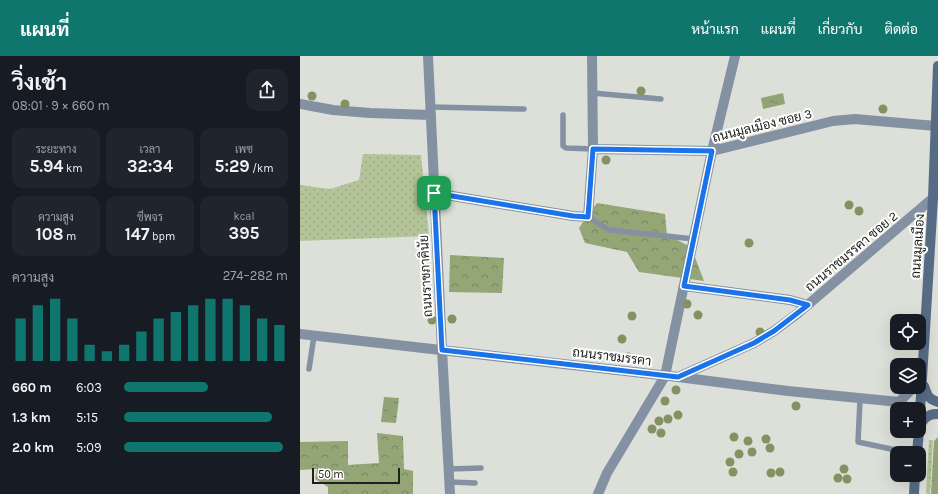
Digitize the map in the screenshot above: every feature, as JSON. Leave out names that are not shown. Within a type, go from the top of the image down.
[{"type":"main road","name":"ถนนมูลเมือง","points":[[922,358],[933,198],[938,66]]},
{"type":"main road","points":[[926,393],[932,400],[938,402]]},
{"type":"main road","points":[[926,417],[934,413],[938,414]]},
{"type":"main road","points":[[914,494],[915,482]]},
{"type":"street","name":"ถนนราชภาคินัย","points":[[428,56],[450,494]]},
{"type":"street","points":[[434,193],[573,216],[588,217],[593,149],[592,56]]},
{"type":"street","points":[[598,494],[607,473],[665,376],[712,151],[735,56]]},
{"type":"street","points":[[300,104],[333,110],[370,113],[431,111]]},
{"type":"street","name":"ถนนมูลเมือง ซอย 3","points":[[593,149],[712,151],[833,121],[855,119],[936,126]]},
{"type":"street","name":"ถนนราชมรรคา ซอย 2","points":[[678,377],[754,343],[774,331],[808,305],[933,198]]},
{"type":"street","points":[[684,286],[790,300],[808,305]]},
{"type":"street","name":"ถนนราชมรรคา","points":[[300,334],[678,377],[860,400],[900,402],[907,394]]},
{"type":"lane","points":[[592,93],[661,99]]},
{"type":"lane","points":[[431,111],[524,109]]},
{"type":"lane","points":[[563,115],[563,146],[566,148],[593,149]]},
{"type":"lane","points":[[588,217],[609,230],[694,238]]},
{"type":"lane","points":[[310,369],[314,336]]},
{"type":"lane","points":[[860,400],[858,442],[890,449]]},
{"type":"lane","points":[[449,468],[481,468]]},
{"type":"lane","points":[[450,482],[475,483]]},
{"type":"shaded area","points":[[363,154],[421,155],[429,236],[300,241],[300,185],[330,189],[359,180]]},
{"type":"shaded area","points":[[929,440],[933,440],[930,494],[926,494]]},
{"type":"green space","points":[[597,203],[665,214],[667,235],[691,247],[704,281],[639,272],[627,252],[585,243],[579,228]]},
{"type":"green space","points":[[450,255],[504,258],[502,293],[449,292]]},
{"type":"green space","points":[[377,433],[403,436],[404,469],[413,471],[413,494],[328,494],[328,487],[315,479],[317,469],[300,470],[300,442],[348,441],[348,465],[379,463]]},
{"type":"water","points":[[783,93],[785,104],[763,109],[761,98]]},
{"type":"water","points":[[384,397],[399,398],[396,423],[381,422]]},
{"type":"water","points":[[938,437],[938,494],[931,494],[934,441]]},
{"type":"route","points":[[593,149],[712,151],[684,286],[790,300],[808,305],[774,331],[754,343],[678,377],[442,350],[434,193],[573,216],[588,217],[593,149]]}]
